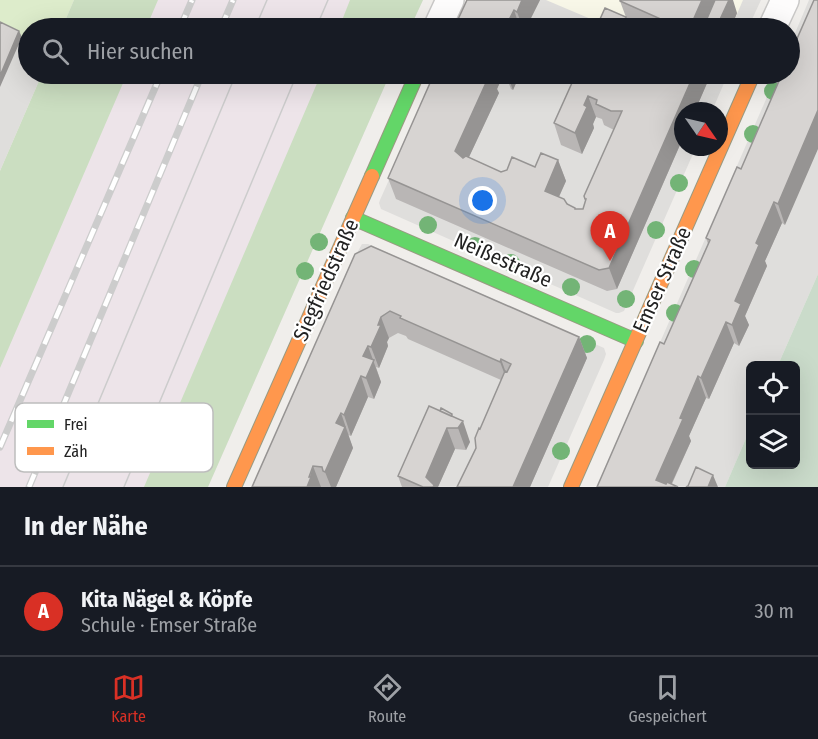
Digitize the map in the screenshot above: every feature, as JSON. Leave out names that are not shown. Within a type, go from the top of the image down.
[{"type":"street","points":[[442,18],[450,0]]},
{"type":"street","points":[[777,18],[785,0]]},
{"type":"street","name":"Siegfriedstraße","points":[[234,487],[413,84]]},
{"type":"street","name":"Emser Straße","points":[[571,487],[749,84]]},
{"type":"street","name":"Neißestraße","points":[[353,218],[636,341]]},
{"type":"shaded area","points":[[74,0],[423,0],[415,18],[66,18]]},
{"type":"shaded area","points":[[468,0],[761,0],[753,18],[460,18]]},
{"type":"shaded area","points":[[546,0],[743,0],[735,18],[588,18]]},
{"type":"shaded area","points":[[809,0],[818,0],[818,274],[780,361],[746,361],[746,438],[725,487],[597,487],[773,84],[800,84],[800,21]]},
{"type":"shaded area","points":[[0,27],[18,35],[18,84],[38,84],[0,171]]},
{"type":"shaded area","points":[[38,84],[386,84],[208,487],[0,487],[0,171]]},
{"type":"shaded area","points":[[432,84],[724,84],[716,102],[674,102],[674,156],[692,156],[624,311],[619,313],[381,209],[379,203]]},
{"type":"shaded area","points":[[362,244],[368,244],[604,348],[606,354],[604,360],[548,487],[253,487]]},
{"type":"green space","points":[[0,0],[74,0],[66,18],[18,18],[18,35],[0,27]]},
{"type":"green space","points":[[74,0],[158,0],[150,18],[66,18]]},
{"type":"green space","points":[[350,0],[423,0],[415,18],[343,18]]},
{"type":"green space","points":[[38,84],[123,84],[0,368],[0,171]]},
{"type":"green space","points":[[317,84],[386,84],[208,487],[144,487],[150,472],[213,472],[213,403],[180,403]]},
{"type":"green space","points":[[818,274],[818,487],[725,487],[746,438],[746,469],[800,469],[800,361],[780,361]]},
{"type":"building","points":[[467,0],[522,0],[517,12],[514,10],[510,18],[459,18]]},
{"type":"building","points":[[702,0],[694,18],[658,18],[620,1]]},
{"type":"building","points":[[715,0],[729,0],[721,18],[707,18]]},
{"type":"building","points":[[814,0],[818,0],[818,110],[778,204],[774,202],[756,243],[759,245],[735,301],[741,304],[732,325],[726,322],[701,378],[698,376],[680,418],[683,419],[656,480],[678,487],[597,487],[660,342],[664,344],[710,240],[706,238],[737,167],[741,169],[778,84],[800,84],[800,32]]},
{"type":"building","points":[[605,8],[626,17],[625,18],[600,18]]},
{"type":"building","points":[[0,22],[18,31],[18,33],[0,76]]},
{"type":"building","points":[[430,84],[485,84],[455,151],[463,158],[466,156],[501,172],[507,170],[512,157],[535,167],[541,153],[558,160],[545,191],[564,199],[575,209],[583,209],[586,199],[584,196],[622,111],[611,111],[596,104],[597,100],[588,96],[584,105],[587,107],[575,133],[554,123],[572,84],[690,84],[682,102],[674,102],[674,120],[609,268],[599,270],[388,178]]},
{"type":"building","points":[[371,246],[579,337],[513,487],[457,487],[476,448],[475,438],[479,428],[505,371],[507,372],[511,364],[501,359],[500,362],[400,318],[401,316],[390,311],[381,317],[378,325],[381,325],[371,347],[368,346],[363,356],[374,360],[366,378],[361,376],[344,415],[341,413],[336,423],[345,427],[325,472],[322,467],[313,466],[307,487],[252,487],[355,254]]},
{"type":"building","points":[[429,406],[463,421],[458,428],[447,428],[426,477],[434,485],[423,487],[398,476]]},
{"type":"building","points":[[441,408],[452,414],[451,416],[440,411]]},
{"type":"building","points":[[696,467],[713,475],[708,487],[686,487]]},
{"type":"tram line","points":[[259,18],[267,0]]},
{"type":"tram line","points":[[320,18],[328,0]]},
{"type":"tram line","points":[[98,403],[232,84]]},
{"type":"tram line","points":[[159,403],[293,84]]},
{"type":"tram line","points":[[63,487],[69,472]]},
{"type":"tram line","points":[[124,487],[130,472]]},
{"type":"railway","points":[[184,18],[192,0]]},
{"type":"railway","points":[[225,18],[233,0]]},
{"type":"railway","points":[[19,403],[157,84]]},
{"type":"railway","points":[[64,403],[198,84]]},
{"type":"railway","points":[[0,447],[15,412]]},
{"type":"railway","points":[[29,487],[35,472]]},
{"type":"traffic: fast","points":[[372,176],[413,84]]},
{"type":"traffic: fast","points":[[353,218],[636,341]]},
{"type":"traffic: slow","points":[[571,487],[749,84]]},
{"type":"traffic: slow","points":[[234,487],[372,176]]},
{"type":"place","name":"Kita Nägel & Köpfe","points":[[610,261]]}]
